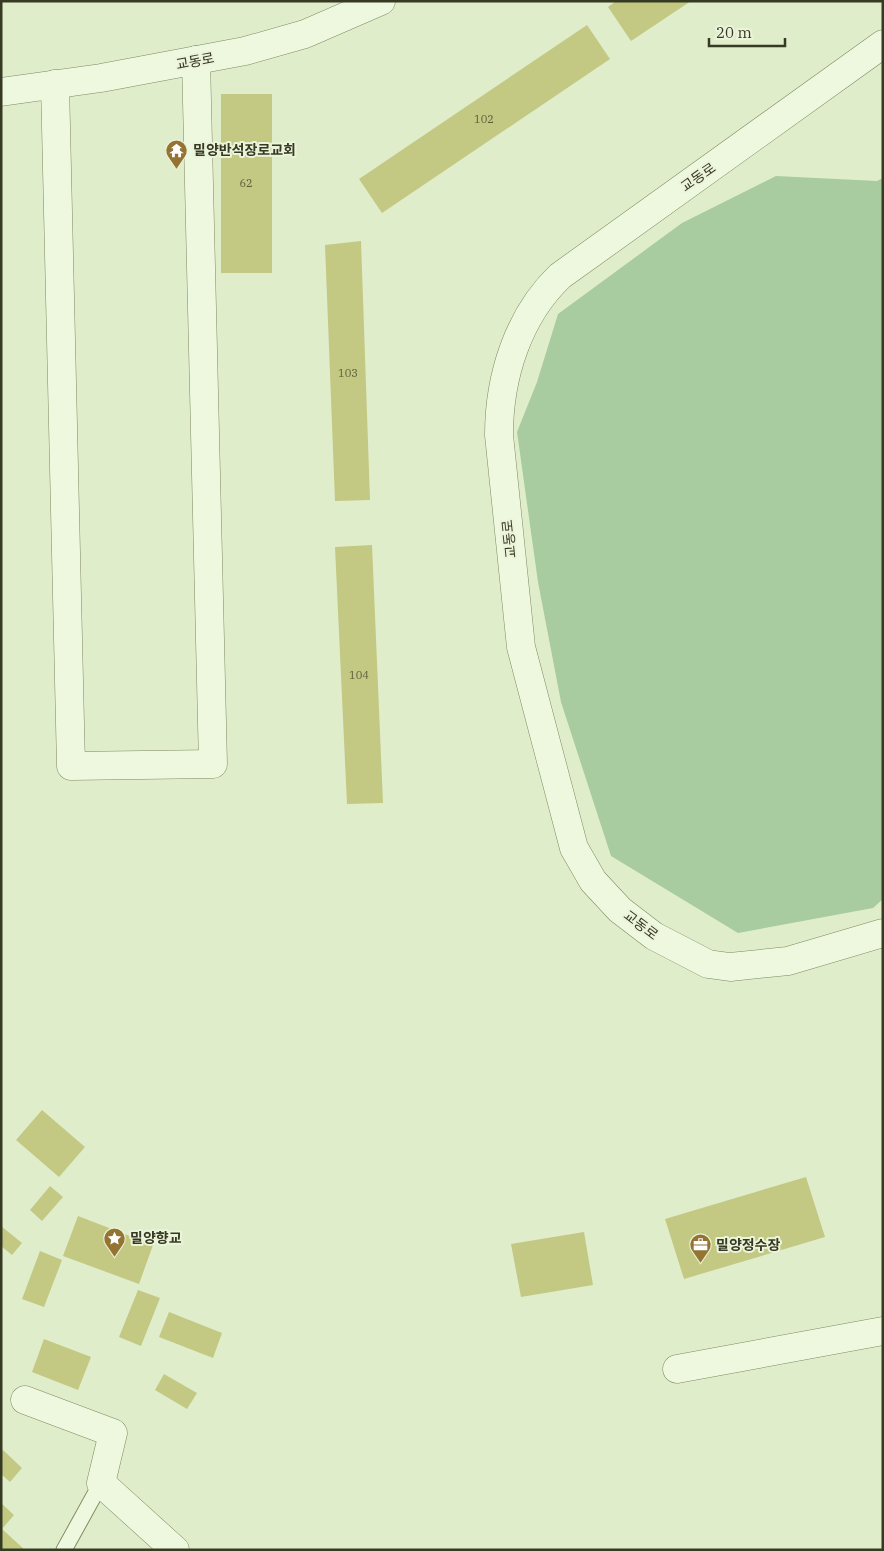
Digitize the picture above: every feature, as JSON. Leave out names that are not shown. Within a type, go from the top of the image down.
[{"type":"street","name":"교동로","points":[[1,92],[101,78],[245,51],[305,34],[381,1]]},
{"type":"street","name":"교동로","points":[[883,44],[560,276],[545,290],[528,315],[512,352],[499,410],[499,435],[521,647],[574,848],[593,881],[620,910],[654,936],[708,964],[730,967],[788,961],[883,933]]},
{"type":"street","points":[[55,84],[71,766],[213,764],[196,60]]},
{"type":"street","points":[[678,1369],[883,1331]]},
{"type":"street","points":[[25,1400],[113,1434],[101,1483],[175,1550]]},
{"type":"lane","points":[[64,1550],[101,1483]]},
{"type":"green space","points":[[776,176],[877,181],[883,178],[883,899],[873,908],[738,933],[611,856],[561,702],[538,582],[517,432],[537,382],[558,314],[682,223]]},
{"type":"building","points":[[616,1],[691,1],[631,41],[608,7]]},
{"type":"building","points":[[587,25],[610,59],[382,213],[359,179]]},
{"type":"building","points":[[221,94],[272,94],[272,273],[221,273]]},
{"type":"building","points":[[361,241],[370,500],[335,501],[325,245]]},
{"type":"building","points":[[372,545],[383,803],[347,804],[335,547]]},
{"type":"building","points":[[42,1110],[85,1147],[59,1177],[16,1140]]},
{"type":"building","points":[[806,1177],[825,1237],[684,1279],[665,1219]]},
{"type":"building","points":[[50,1186],[63,1197],[42,1221],[30,1210]]},
{"type":"building","points":[[78,1216],[153,1245],[139,1284],[63,1256]]},
{"type":"building","points":[[1,1226],[22,1243],[12,1255],[1,1246]]},
{"type":"building","points":[[584,1232],[593,1285],[521,1297],[511,1244]]},
{"type":"building","points":[[40,1251],[62,1260],[44,1307],[22,1299]]},
{"type":"building","points":[[138,1290],[160,1298],[141,1346],[119,1337]]},
{"type":"building","points":[[169,1312],[222,1333],[213,1358],[159,1337]]},
{"type":"building","points":[[44,1339],[91,1357],[78,1390],[32,1372]]},
{"type":"building","points":[[164,1374],[197,1393],[187,1409],[155,1390]]},
{"type":"building","points":[[3,1450],[22,1468],[10,1482],[1,1474],[1,1452]]},
{"type":"building","points":[[1,1503],[14,1515],[2,1529],[25,1550],[1,1550]]},
{"type":"place","name":"밀양반석장로교회","points":[[177,169]]},
{"type":"place","name":"밀양향교","points":[[114,1257]]},
{"type":"place","name":"밀양정수장","points":[[700,1264]]}]
